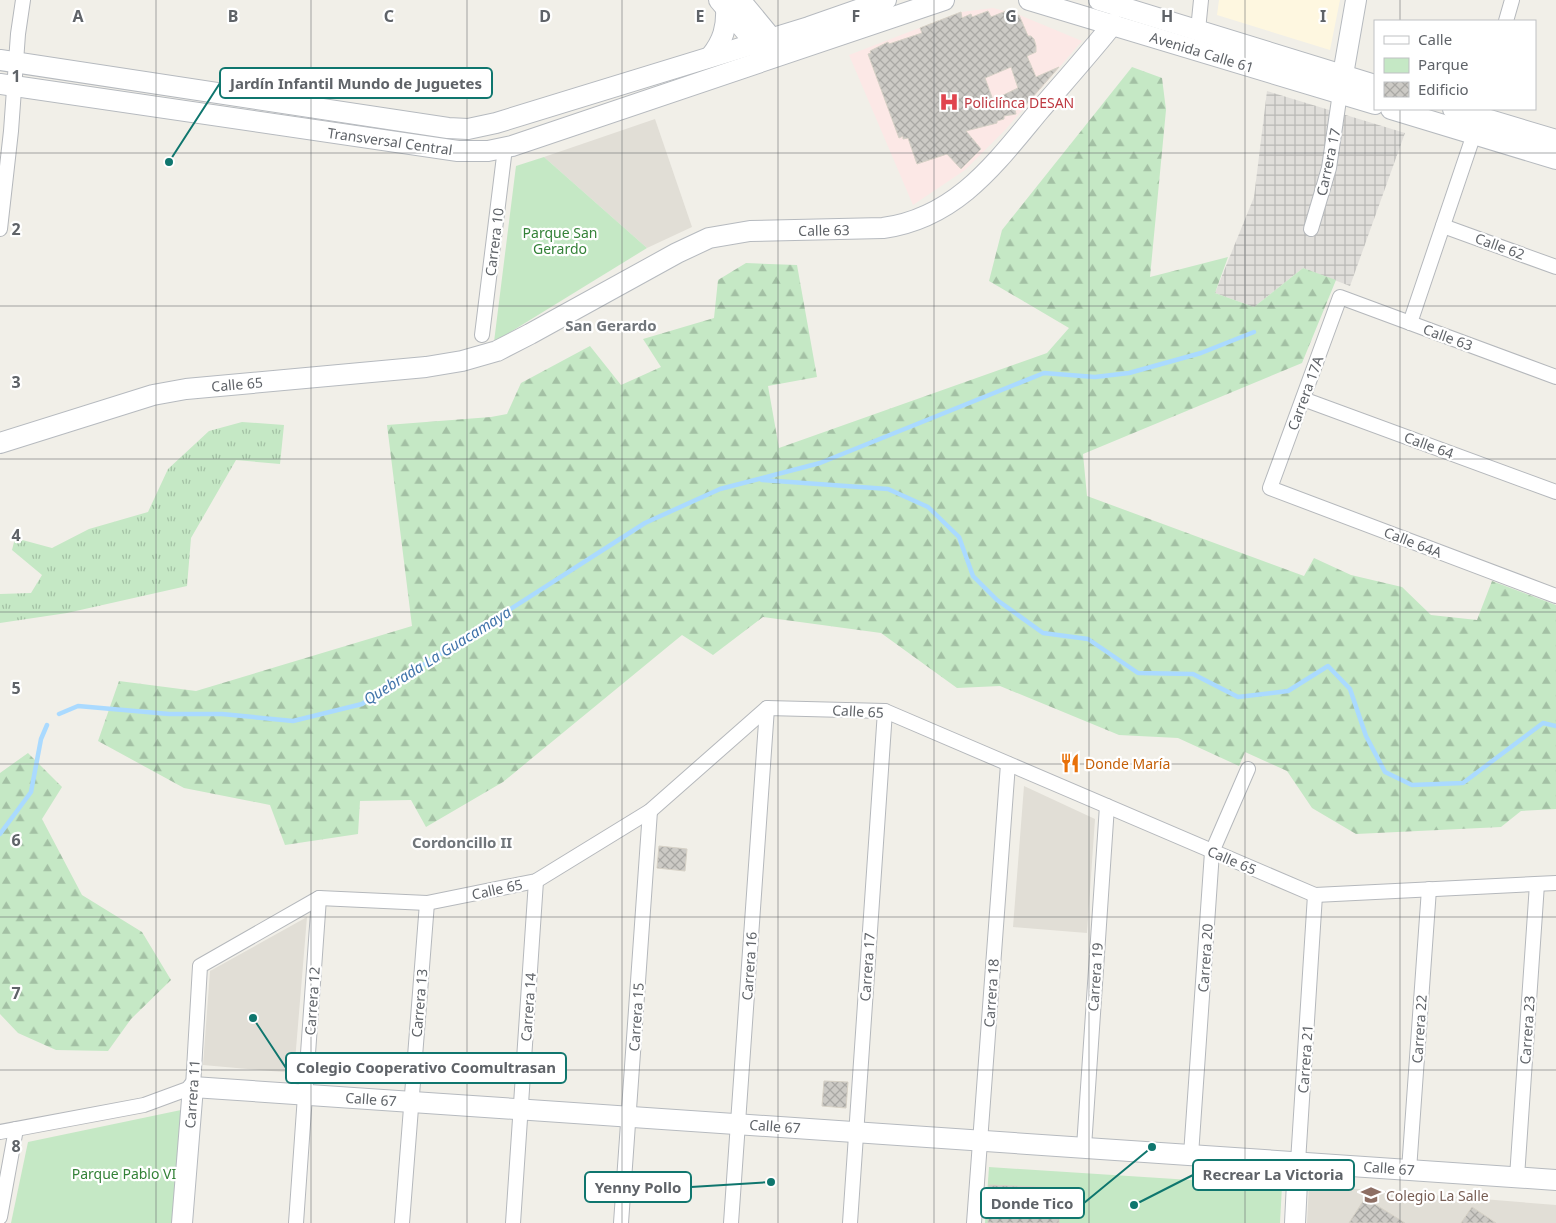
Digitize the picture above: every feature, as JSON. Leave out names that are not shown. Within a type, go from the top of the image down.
[{"type":"main road","points":[[763,41],[886,0]]},
{"type":"main road","points":[[728,3],[776,57],[944,0]]},
{"type":"main road","name":"Avenida Calle 61","points":[[1029,0],[1341,84],[1374,85]]},
{"type":"main road","name":"Avenida Calle 61","points":[[1099,0],[1128,4],[1198,30],[1341,84],[1374,103]]},
{"type":"main road","points":[[1341,84],[1356,0]]},
{"type":"main road","points":[[711,56],[723,37],[728,3]]},
{"type":"main road","name":"Calle 63","points":[[480,357],[497,351],[530,334],[677,253],[710,238],[750,231],[883,228],[911,223],[938,210],[975,184],[994,165],[1113,24]]},
{"type":"main road","name":"Transversal Central","points":[[8,61],[457,129],[496,123],[763,41]]},
{"type":"main road","name":"Transversal Central","points":[[7,85],[458,151],[476,152],[505,148],[776,57]]},
{"type":"main road","points":[[1399,110],[1477,120],[1556,140]]},
{"type":"main road","points":[[1455,110],[1556,159]]},
{"type":"main road","name":"Calle 65","points":[[0,443],[153,395],[186,389],[426,367],[480,357]]},
{"type":"main road","name":"Calle 67","points":[[193,1087],[1556,1180]]},
{"type":"main road","name":"Carrera 11","points":[[182,1223],[193,1087]]},
{"type":"main road","name":"Carrera 21","points":[[1295,1223],[1298,1162]]},
{"type":"street","points":[[0,229],[11,131],[7,85],[8,61],[23,0]]},
{"type":"street","points":[[1198,30],[1201,0]]},
{"type":"street","points":[[1506,20],[1512,0]]},
{"type":"street","name":"Carrera 17","points":[[1311,229],[1329,168],[1341,84]]},
{"type":"street","points":[[1410,323],[1477,120]]},
{"type":"street","name":"Carrera 10","points":[[482,335],[505,148]]},
{"type":"street","name":"Calle 62","points":[[1443,226],[1556,267]]},
{"type":"street","name":"Calle 63","points":[[1340,297],[1556,377]]},
{"type":"street","name":"Carrera 17A","points":[[1270,488],[1340,297]]},
{"type":"street","name":"Calle 64","points":[[1303,398],[1556,492]]},
{"type":"street","name":"Calle 64A","points":[[1270,488],[1556,596]]},
{"type":"street","name":"Calle 65","points":[[319,898],[427,903],[536,881],[650,811],[767,708],[885,711],[1315,895],[1556,883]]},
{"type":"street","name":"Carrera 16","points":[[731,1223],[767,708]]},
{"type":"street","name":"Carrera 17","points":[[850,1223],[885,711]]},
{"type":"street","name":"Carrera 18","points":[[974,1223],[1008,764]]},
{"type":"street","name":"Carrera 20","points":[[1191,1154],[1212,852],[1248,770]]},
{"type":"street","name":"Carrera 19","points":[[1084,1147],[1107,806]]},
{"type":"street","name":"Carrera 15","points":[[621,1223],[650,811]]},
{"type":"street","name":"Carrera 14","points":[[513,1223],[536,881]]},
{"type":"street","name":"Carrera 23","points":[[1517,1177],[1537,884]]},
{"type":"street","name":"Carrera 22","points":[[1409,1170],[1429,889]]},
{"type":"street","name":"Carrera 21","points":[[1298,1162],[1315,895]]},
{"type":"street","name":"Carrera 11","points":[[193,1087],[200,966],[319,898]]},
{"type":"street","name":"Carrera 12","points":[[296,1223],[319,898]]},
{"type":"street","name":"Carrera 13","points":[[402,1223],[427,903]]},
{"type":"street","name":"Calle 67","points":[[0,1132],[144,1104],[193,1087]]},
{"type":"street","points":[[0,1217],[16,1129]]},
{"type":"shaded area","points":[[1219,0],[1340,0],[1330,50],[1217,15]]},
{"type":"shaded area","name":"Policlínca DESAN","points":[[993,8],[1017,14],[1082,41],[1006,129],[965,170],[913,205],[849,55],[961,12]]},
{"type":"shaded area","points":[[1267,91],[1405,133],[1350,286],[1303,268],[1254,307],[1215,293],[1254,197]]},
{"type":"shaded area","points":[[655,119],[692,227],[647,248],[544,157]]},
{"type":"shaded area","points":[[1024,786],[1095,819],[1087,933],[1013,927]]},
{"type":"shaded area","points":[[307,917],[294,1073],[203,1065],[210,971]]},
{"type":"shaded area","name":"Colegio La Salle","points":[[1309,1185],[1556,1205],[1556,1223],[1307,1223]]},
{"type":"green space","points":[[1132,67],[1162,78],[1166,110],[1150,277],[1228,257],[1215,293],[1254,307],[1303,268],[1336,280],[1302,363],[1083,454],[1087,496],[1304,576],[1314,558],[1351,575],[1402,587],[1431,615],[1477,620],[1492,581],[1556,605],[1556,809],[1521,811],[1501,827],[1356,834],[1312,808],[1287,771],[1245,752],[1239,766],[1178,738],[1119,735],[1000,686],[957,688],[881,633],[763,617],[713,655],[682,635],[503,782],[426,827],[411,800],[360,801],[358,834],[285,845],[270,805],[184,788],[98,741],[119,681],[196,691],[412,626],[387,425],[491,417],[507,414],[521,383],[590,346],[621,385],[661,367],[643,339],[714,318],[718,280],[746,263],[797,265],[817,377],[768,386],[779,448],[1047,353],[1069,328],[989,281],[1002,230]]},
{"type":"green space","name":"Parque San Gerardo","points":[[544,157],[647,248],[494,342],[516,166]]},
{"type":"green space","points":[[242,422],[284,425],[280,464],[236,460],[191,538],[187,586],[67,613],[0,623],[0,594],[31,593],[42,575],[12,550],[15,538],[52,548],[89,529],[148,512],[168,469],[209,431]]},
{"type":"green space","points":[[28,753],[62,787],[42,819],[82,895],[142,932],[171,980],[131,1019],[108,1051],[56,1050],[18,1033],[0,1014],[0,773]]},
{"type":"green space","name":"Parque Pablo VI","points":[[181,1110],[172,1223],[11,1223],[28,1142]]},
{"type":"green space","points":[[989,1167],[1282,1186],[1280,1223],[985,1223]]},
{"type":"building","name":"Policlínca DESAN","points":[[988,11],[991,17],[1006,11],[1009,20],[1019,15],[1028,36],[1034,39],[1036,46],[1036,52],[1027,56],[1036,77],[1059,67],[1024,107],[1015,110],[1016,114],[1004,116],[1004,119],[997,121],[997,123],[966,131],[981,149],[961,169],[947,154],[917,164],[908,138],[903,139],[903,136],[899,138],[868,54],[871,53],[870,51],[888,42],[889,44],[922,33],[920,28],[961,12],[962,18],[971,14],[972,17]],"holes":[[[1011,67],[1018,88],[993,100],[985,78]]]},
{"type":"building","points":[[659,846],[687,849],[685,871],[657,868]]},
{"type":"building","points":[[824,1081],[848,1082],[846,1108],[822,1106]]},
{"type":"building","points":[[989,1185],[1060,1188],[1059,1223],[988,1223]]},
{"type":"building","points":[[1365,1198],[1405,1223],[1349,1223]]},
{"type":"building","points":[[1472,1207],[1496,1223],[1461,1223]]},
{"type":"waterway","name":"Quebrada La Guacamaya","points":[[59,714],[78,706],[169,714],[222,714],[293,721],[362,704],[645,523],[720,489],[820,463],[1044,373],[1095,377],[1129,373],[1201,353],[1254,332]]},
{"type":"waterway","points":[[762,480],[888,489],[928,507],[959,537],[973,576],[997,600],[1043,633],[1088,639],[1138,673],[1193,674],[1238,697],[1288,691],[1328,666],[1350,689],[1366,736],[1385,772],[1412,785],[1463,783],[1543,723],[1556,726]]},
{"type":"waterway","name":"Quebrada La Guacamaya","points":[[0,834],[31,792],[41,739],[47,725]]},
{"type":"place","name":"Policlínca DESAN","points":[[949,102]]},
{"type":"place","name":"Jardín Infantil Mundo de Juguetes","points":[[169,162]]},
{"type":"place","name":"Donde María","points":[[1070,763]]},
{"type":"place","name":"Colegio Cooperativo Coomultrasan","points":[[253,1018]]},
{"type":"place","name":"Donde Tico","points":[[1152,1147]]},
{"type":"place","name":"Yenny Pollo","points":[[771,1182]]},
{"type":"place","name":"Colegio La Salle","points":[[1371,1195]]},
{"type":"place","name":"Recrear La Victoria","points":[[1134,1205]]},
{"type":"district","name":"San Gerardo","points":[[611,325]]},
{"type":"district","name":"Cordoncillo II","points":[[462,842]]}]
